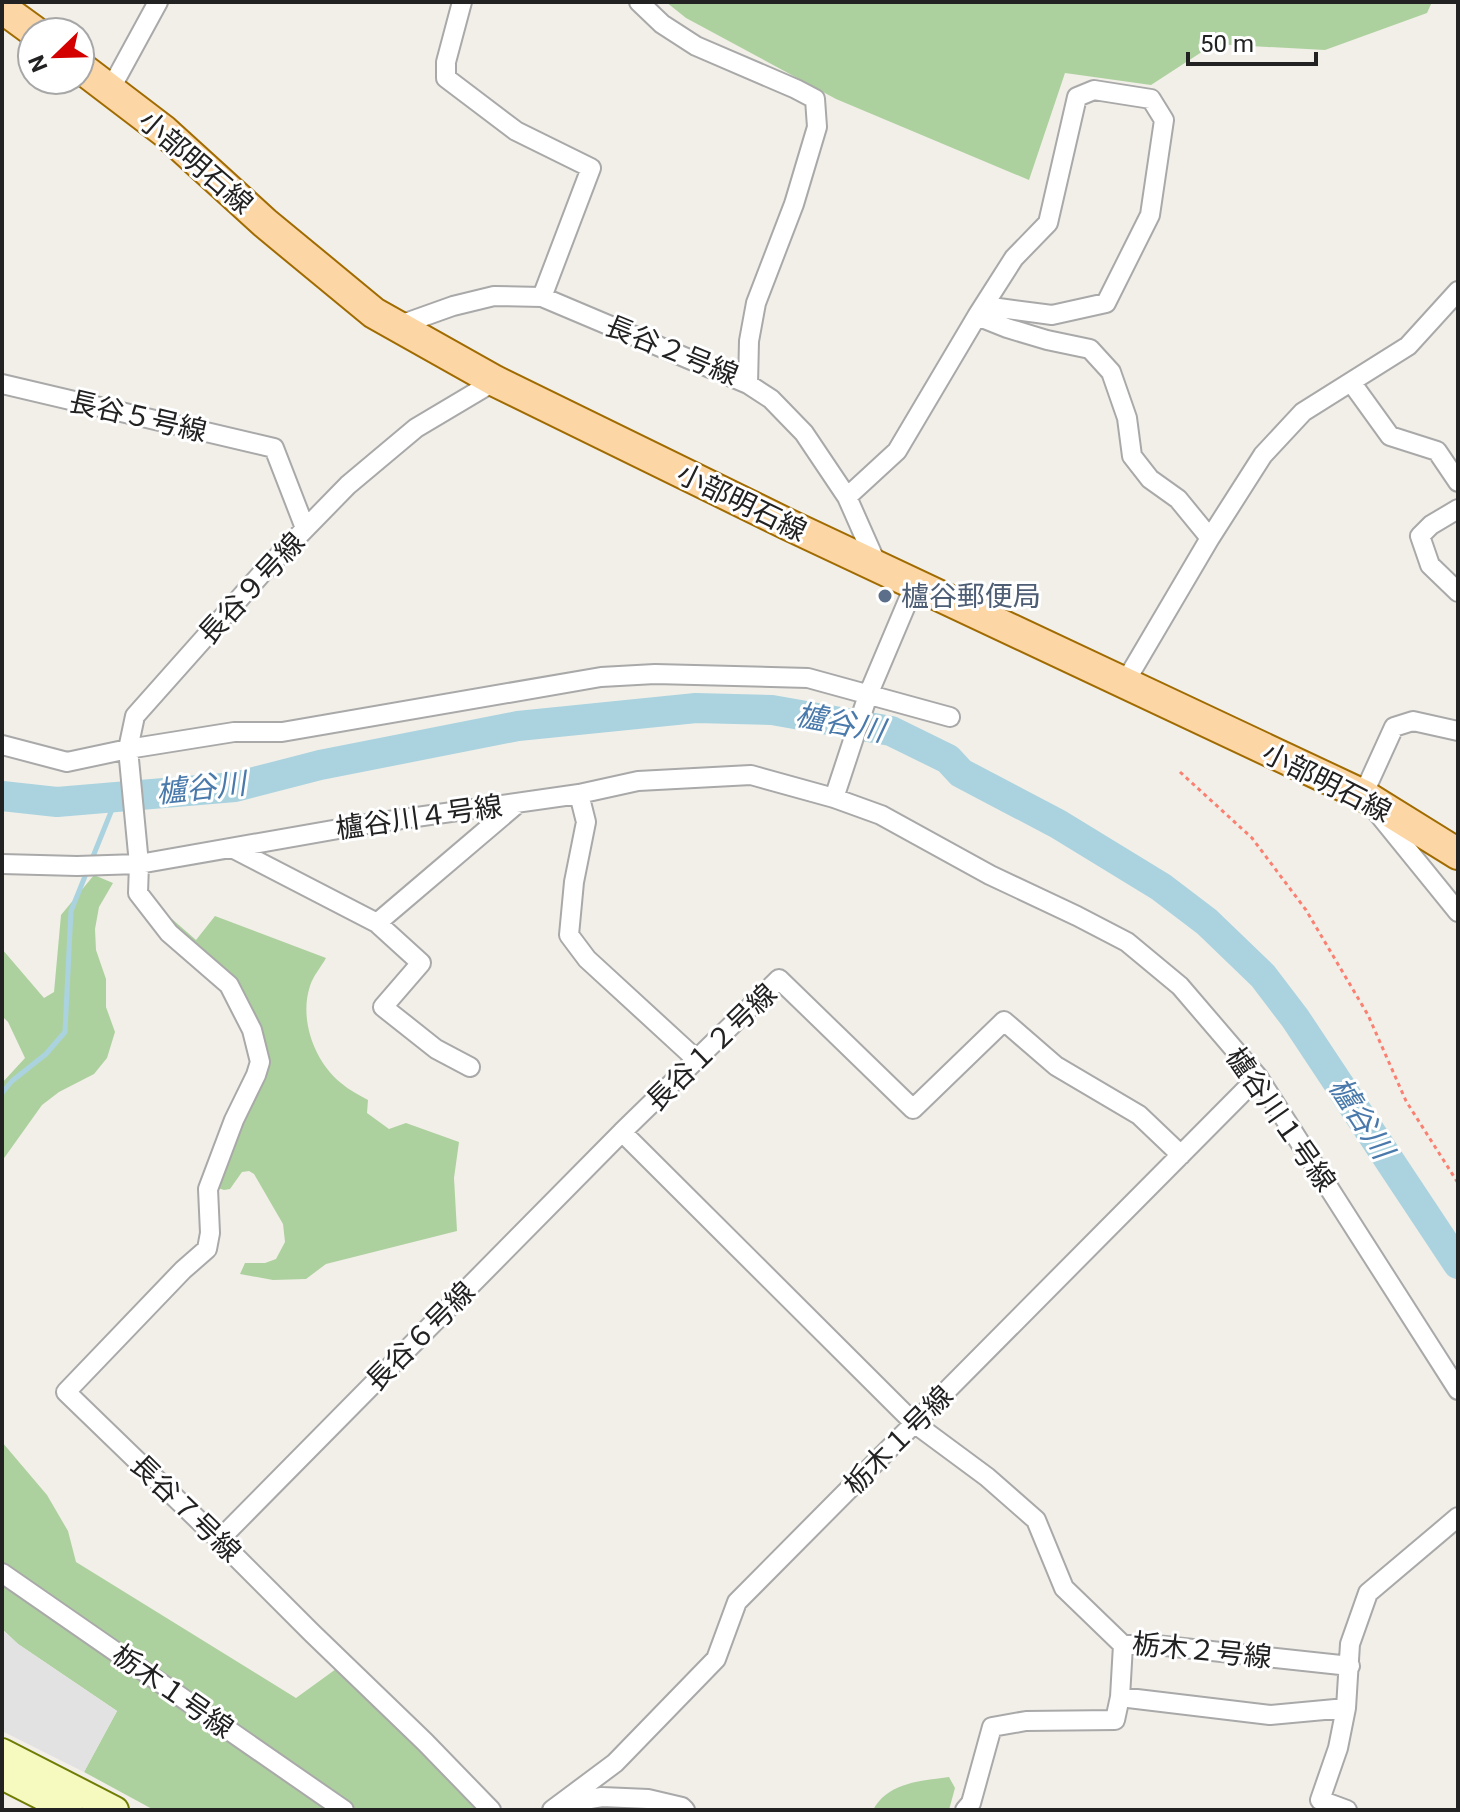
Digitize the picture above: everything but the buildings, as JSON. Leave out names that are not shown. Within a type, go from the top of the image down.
[{"type":"main road","name":"小部明石線","points":[[96,79],[164,131],[265,223],[374,313],[495,381],[878,567],[1363,795],[1458,854]]},
{"type":"street","points":[[110,90],[158,2]]},
{"type":"street","points":[[397,326],[453,306],[494,296],[542,297],[591,168],[516,131],[446,78],[446,62],[462,2]]},
{"type":"street","name":"長谷２号線","points":[[542,297],[748,384],[749,341],[756,303],[794,204],[817,127],[815,99],[696,46],[662,24],[639,2]]},
{"type":"street","points":[[847,497],[897,451],[981,311],[1014,258],[1048,223],[1077,97],[1094,90],[1151,99],[1164,120],[1150,215],[1106,303],[1052,315],[981,311]]},
{"type":"street","points":[[1124,684],[1263,455],[1303,412],[1408,346],[1458,291]]},
{"type":"street","points":[[981,311],[1007,328],[1090,349],[1111,372],[1127,418],[1132,456],[1150,479],[1178,499],[1210,538]]},
{"type":"street","name":"長谷９号線","points":[[208,1189],[260,1062],[252,1030],[229,985],[169,933],[138,893],[139,864],[128,749],[135,716],[263,572],[348,485],[416,428],[495,381]]},
{"type":"street","points":[[1351,382],[1390,436],[1437,451],[1458,482]]},
{"type":"street","name":"長谷５号線","points":[[2,384],[274,448],[305,528]]},
{"type":"street","points":[[748,384],[771,399],[804,433],[847,497],[878,567]]},
{"type":"street","points":[[1458,509],[1431,525],[1420,536],[1430,565],[1458,592]]},
{"type":"street","points":[[834,798],[868,695],[915,584]]},
{"type":"street","points":[[2,745],[67,762],[234,732],[282,732],[601,677],[655,674],[808,678],[950,717]]},
{"type":"street","points":[[1458,731],[1413,721],[1394,727],[1363,795],[1458,912]]},
{"type":"street","name":"櫨谷川４号線","points":[[2,864],[139,864],[367,824],[579,794],[638,781],[751,775],[834,798]]},
{"type":"street","points":[[579,794],[586,822],[574,882],[569,935],[587,959],[697,1060]]},
{"type":"street","name":"櫨谷川１号線","points":[[834,798],[881,815],[990,875],[1127,942],[1180,986],[1258,1077],[1458,1390]]},
{"type":"street","points":[[377,923],[519,802]]},
{"type":"street","points":[[232,848],[377,923],[421,963],[383,1007],[436,1049],[470,1067]]},
{"type":"street","name":"長谷１２号線","points":[[914,1423],[622,1132],[779,979],[913,1109],[1004,1021],[1056,1066],[1139,1115],[1181,1155]]},
{"type":"street","name":"栃木１号線","points":[[556,1807],[615,1763],[716,1659],[737,1602],[1258,1077]]},
{"type":"street","name":"長谷６号線","points":[[219,1540],[622,1132]]},
{"type":"street","name":"長谷７号線","points":[[208,1189],[210,1233],[207,1249],[66,1392],[491,1810]]},
{"type":"street","name":"栃木２号線","points":[[914,1423],[987,1477],[1036,1520],[1064,1588],[1123,1645],[1156,1645],[1350,1666]]},
{"type":"street","points":[[1347,1810],[1320,1800],[1338,1748],[1346,1708],[1350,1644],[1368,1593],[1458,1517]]},
{"type":"street","name":"栃木１号線","points":[[2,1573],[344,1810]]},
{"type":"street","points":[[968,1807],[992,1727],[1026,1721],[1115,1720],[1120,1697],[1123,1645]]},
{"type":"street","points":[[1120,1697],[1270,1715],[1346,1708]]},
{"type":"street","points":[[2,1752],[115,1810]]},
{"type":"street","points":[[2,1776],[69,1810]]},
{"type":"street","points":[[556,1807],[602,1797],[648,1799],[685,1810]]},
{"type":"path","points":[[1180,772],[1252,838],[1306,910],[1368,1015],[1406,1101],[1458,1183]]},
{"type":"green space","points":[[666,2],[1432,2],[1427,13],[1325,50],[1214,44],[1151,85],[1065,73],[1029,180],[836,99],[686,18]]},
{"type":"green space","points":[[94,875],[113,883],[99,907],[95,929],[96,950],[106,979],[106,1007],[115,1032],[107,1058],[94,1074],[59,1092],[42,1105],[2,1161],[2,1083],[25,1058],[2,1016],[2,949],[44,998],[54,992],[61,915]]},
{"type":"green space","points":[[215,916],[326,958],[311,982],[307,999],[308,1025],[316,1051],[331,1074],[368,1100],[367,1113],[389,1129],[406,1123],[459,1142],[454,1178],[457,1231],[326,1264],[306,1279],[273,1280],[240,1274],[245,1263],[265,1263],[276,1259],[285,1242],[283,1224],[254,1174],[242,1172],[230,1189],[212,1186],[262,1069],[261,1028],[240,989],[169,927],[172,919],[196,940]]},
{"type":"green space","points":[[2,1442],[47,1495],[68,1531],[76,1562],[296,1698],[336,1669],[479,1810],[358,1810],[2,1563]]},
{"type":"green space","points":[[2,1581],[335,1810],[154,1810],[84,1772],[117,1711],[18,1644],[2,1629]]},
{"type":"green space","points":[[949,1777],[955,1788],[949,1810],[873,1810],[896,1788]]},
{"type":"shaded area","points":[[2,1629],[18,1644],[117,1711],[84,1772],[2,1731]]},
{"type":"waterway","name":"櫨谷川","points":[[2,796],[57,802],[235,787],[320,765],[518,726],[696,708],[772,710],[891,731],[948,759],[961,773],[1058,824],[1161,887],[1207,922],[1263,976],[1295,1018],[1458,1264]]},
{"type":"waterway","points":[[2,1093],[46,1054],[65,1032],[71,911],[117,797]]},
{"type":"place","name":"櫨谷郵便局","points":[[885,596]]}]
